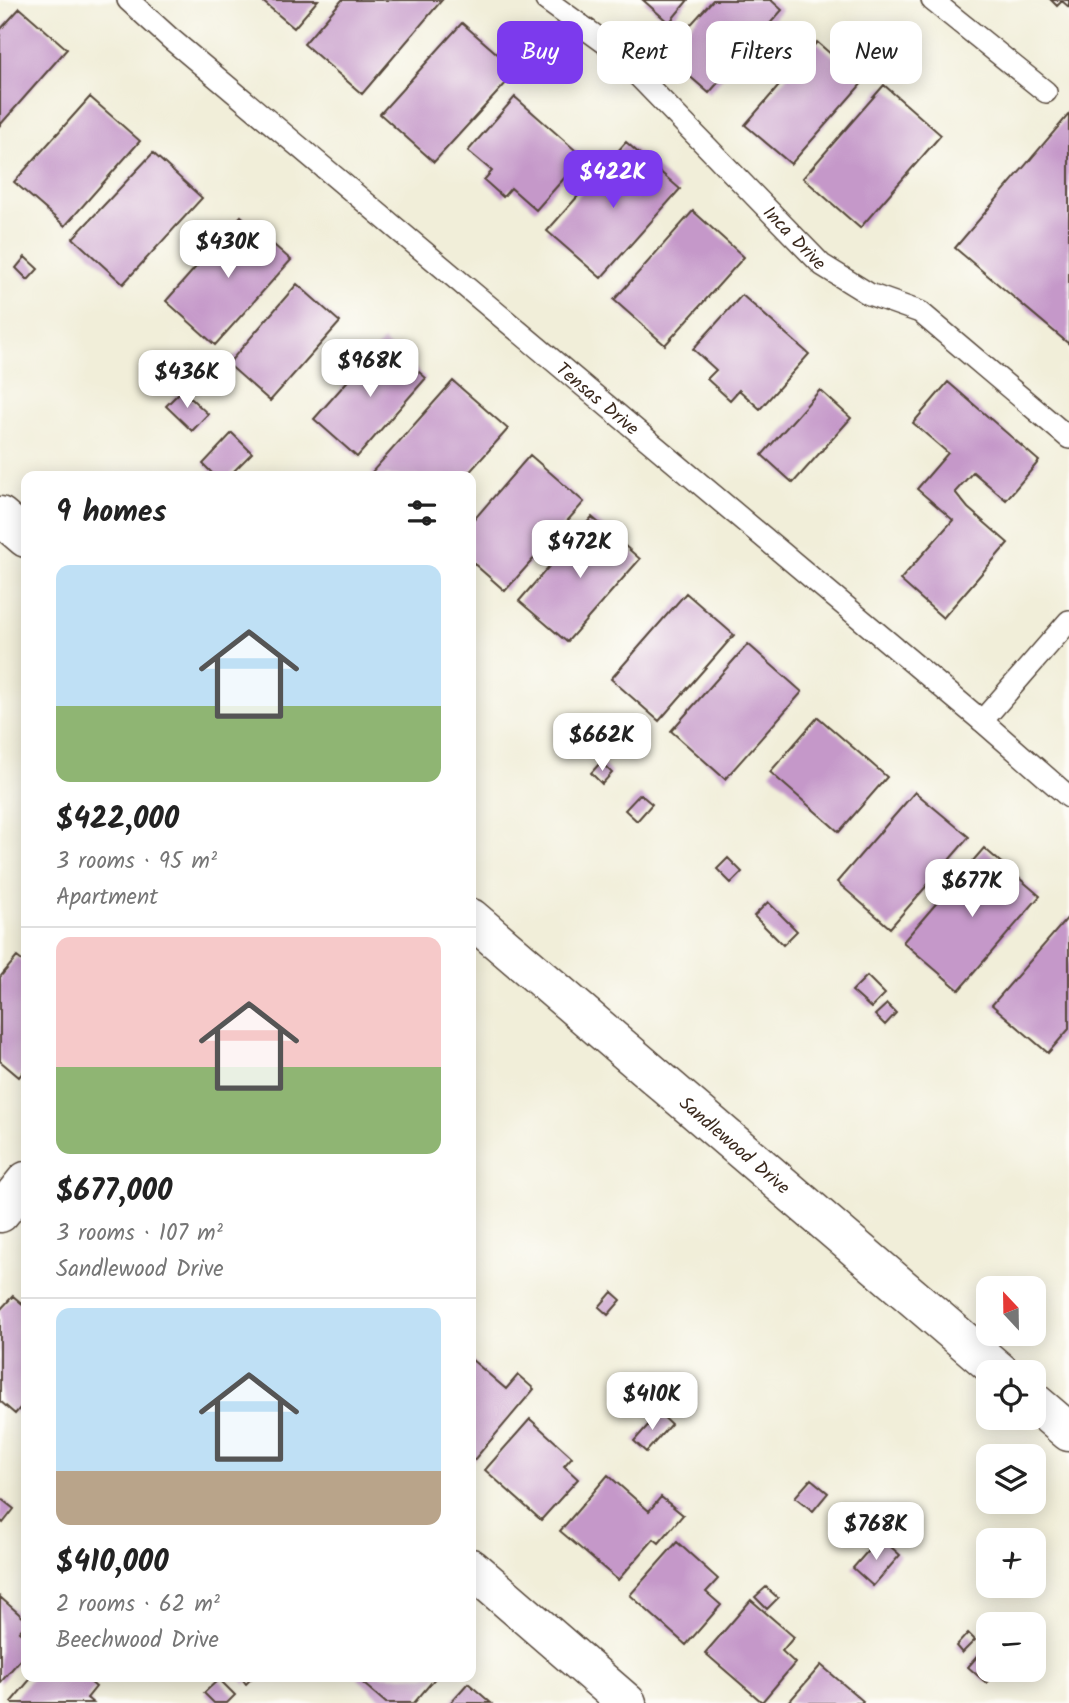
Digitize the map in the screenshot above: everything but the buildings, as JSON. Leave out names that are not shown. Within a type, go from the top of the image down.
[{"type":"street","points":[[0,516],[21,534]]},
{"type":"street","name":"Sandlewood Drive","points":[[476,922],[986,1360]]},
{"type":"street","points":[[0,1213],[19,1177]]},
{"type":"street","points":[[1046,1412],[1069,1432]]},
{"type":"street","points":[[476,1572],[627,1703]]},
{"type":"lane","name":"Tensas Drive","points":[[128,0],[192,57],[1069,797]]},
{"type":"lane","name":"Inca Drive","points":[[546,0],[608,45],[822,265],[869,294],[920,313],[1069,438]]},
{"type":"lane","points":[[932,0],[1046,92]]},
{"type":"lane","points":[[982,722],[1069,621]]}]
